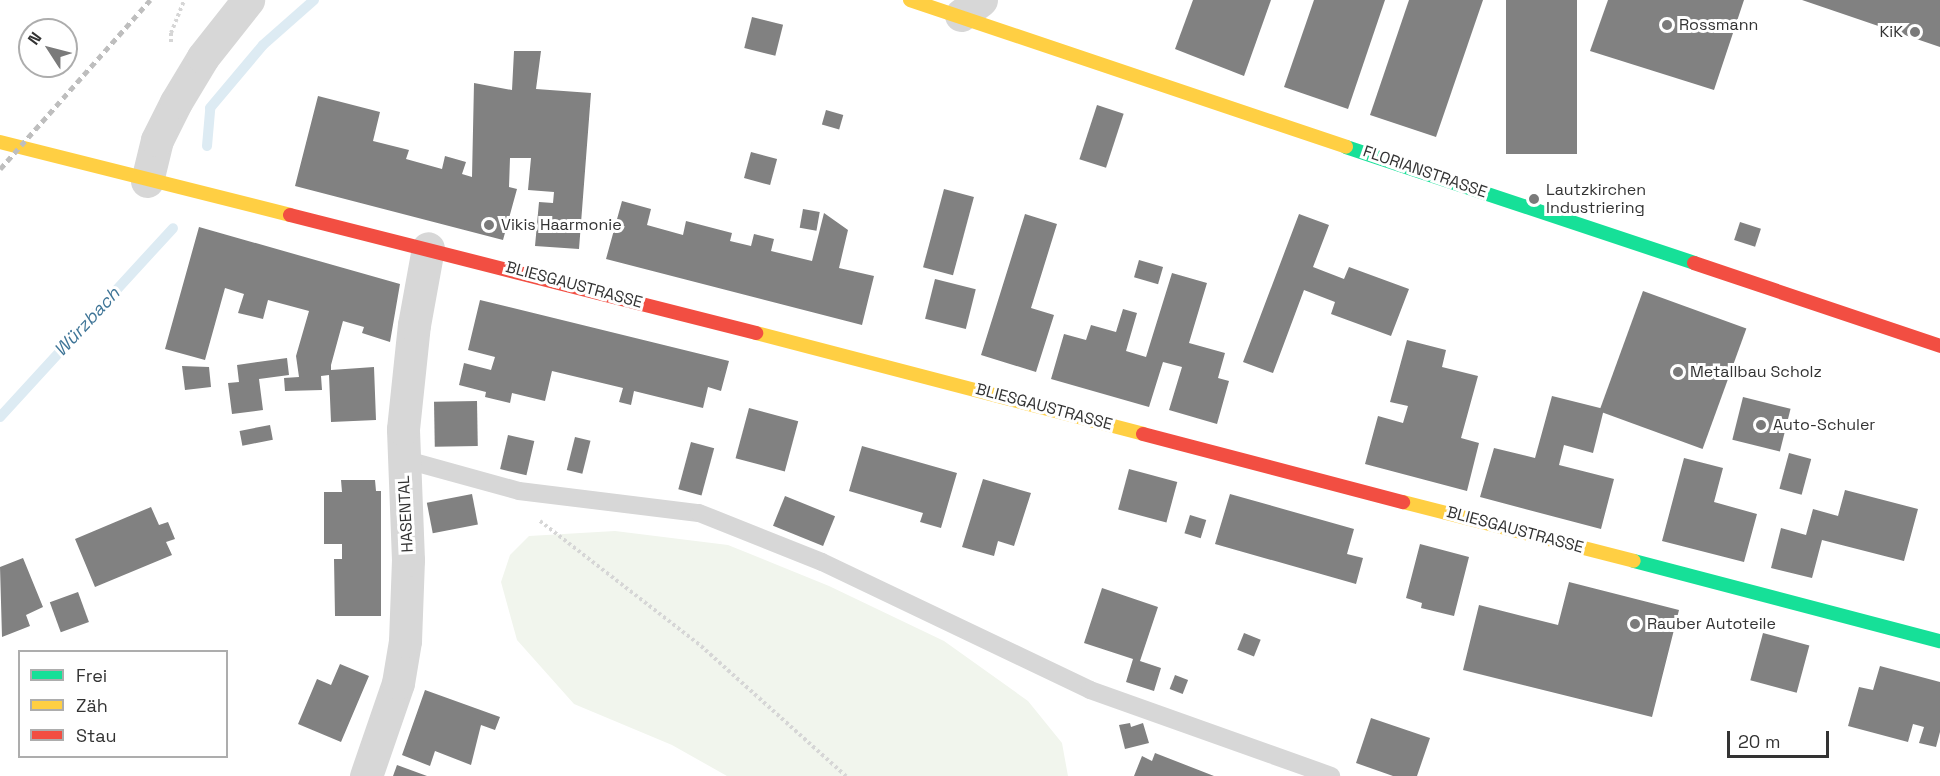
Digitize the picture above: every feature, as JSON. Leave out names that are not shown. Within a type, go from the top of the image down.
[{"type":"main road","name":"FLORIANSTRASSE","points":[[910,0],[971,8],[1940,346]]},
{"type":"main road","name":"BLIESGAUSTRASSE","points":[[0,142],[147,181],[428,248],[1940,641]]},
{"type":"street","points":[[147,181],[158,140],[176,102],[203,57],[248,0]]},
{"type":"street","name":"HASENTAL","points":[[366,776],[398,683],[405,641],[408,560],[403,459],[406,388],[428,248]]},
{"type":"lane","points":[[403,459],[494,485],[699,513],[822,562],[1090,690],[1331,776]]},
{"type":"path","points":[[494,485],[701,646],[846,776]]},
{"type":"shaded area","points":[[615,531],[728,545],[829,586],[944,641],[1028,701],[1062,743],[1068,776],[727,776],[672,745],[574,704],[517,640],[501,582],[510,555],[529,536]]},
{"type":"building","points":[[1193,0],[1271,0],[1244,76],[1175,49]]},
{"type":"building","points":[[1314,0],[1385,0],[1348,109],[1284,87]]},
{"type":"building","points":[[1409,0],[1483,0],[1436,137],[1370,115]]},
{"type":"building","points":[[1506,0],[1577,0],[1577,154],[1506,154]]},
{"type":"building","name":"Rossmann","points":[[1608,0],[1744,0],[1714,90],[1590,51]]},
{"type":"building","name":"KiK","points":[[1802,0],[1940,0],[1940,47]]},
{"type":"building","points":[[752,17],[783,25],[775,56],[744,48]]},
{"type":"building","points":[[514,51],[541,51],[536,89],[591,93],[579,249],[535,246],[539,202],[553,203],[554,192],[528,190],[531,158],[510,158],[509,187],[517,189],[503,240],[295,186],[318,96],[380,112],[373,141],[409,150],[406,159],[442,169],[445,156],[466,162],[462,174],[472,177],[474,83],[512,90]]},
{"type":"building","points":[[1097,105],[1124,114],[1106,168],[1079,159]]},
{"type":"building","points":[[826,110],[843,115],[839,129],[822,124]]},
{"type":"building","points":[[751,152],[777,159],[770,185],[744,178]]},
{"type":"building","points":[[944,189],[974,197],[953,275],[923,267]]},
{"type":"building","points":[[622,201],[651,209],[647,225],[683,235],[686,221],[732,233],[730,241],[751,246],[754,234],[774,239],[771,251],[812,261],[824,213],[848,230],[839,268],[874,276],[862,325],[606,259]]},
{"type":"building","points":[[803,209],[820,212],[816,231],[800,228]]},
{"type":"building","points":[[1025,214],[1057,224],[1031,308],[1054,315],[1036,372],[981,355]]},
{"type":"building","points":[[1299,214],[1329,225],[1313,267],[1344,279],[1349,267],[1409,289],[1391,336],[1331,314],[1335,302],[1304,290],[1273,373],[1243,362]]},
{"type":"building","points":[[1740,222],[1761,229],[1755,247],[1734,240]]},
{"type":"building","points":[[199,227],[400,284],[390,342],[362,333],[364,327],[343,321],[331,365],[331,370],[374,367],[376,420],[331,422],[329,375],[321,376],[322,390],[285,391],[284,378],[299,377],[296,356],[309,311],[268,300],[263,319],[238,313],[244,294],[225,288],[205,360],[165,349]]},
{"type":"building","points":[[1139,260],[1163,267],[1158,284],[1134,277]]},
{"type":"building","points":[[1172,273],[1207,283],[1189,343],[1225,353],[1218,378],[1229,381],[1217,424],[1169,410],[1182,367],[1163,362],[1149,407],[1051,379],[1064,334],[1086,340],[1091,325],[1116,332],[1123,309],[1137,313],[1126,351],[1146,357]]},
{"type":"building","points":[[935,279],[976,289],[966,329],[925,319]]},
{"type":"building","name":"Metallbau Scholz","points":[[1643,291],[1746,329],[1703,449],[1599,411]]},
{"type":"building","points":[[480,300],[729,361],[721,391],[708,387],[703,408],[634,391],[631,405],[619,402],[623,388],[552,371],[545,401],[512,393],[510,403],[485,397],[486,392],[459,385],[464,363],[491,370],[495,357],[468,350]]},
{"type":"building","points":[[1407,340],[1446,350],[1442,367],[1478,376],[1461,438],[1479,443],[1467,491],[1365,464],[1378,416],[1403,423],[1408,406],[1390,402]]},
{"type":"building","points":[[287,358],[289,375],[259,379],[263,410],[232,414],[228,383],[239,382],[237,365]]},
{"type":"building","points":[[182,366],[209,367],[211,387],[185,390]]},
{"type":"building","points":[[1552,396],[1604,409],[1593,453],[1564,445],[1559,465],[1614,479],[1601,529],[1480,497],[1494,448],[1535,458]]},
{"type":"building","name":"Auto-Schuler","points":[[1743,397],[1791,409],[1780,452],[1732,440]]},
{"type":"building","points":[[477,401],[478,446],[435,447],[434,402]]},
{"type":"building","points":[[749,408],[798,421],[785,471],[736,458]]},
{"type":"building","points":[[270,425],[273,440],[242,446],[240,431]]},
{"type":"building","points":[[508,435],[534,441],[526,475],[500,469]]},
{"type":"building","points":[[575,437],[591,441],[582,474],[567,470]]},
{"type":"building","points":[[691,442],[714,448],[702,496],[678,489]]},
{"type":"building","points":[[862,446],[957,473],[941,528],[920,522],[923,513],[849,491]]},
{"type":"building","points":[[1789,453],[1811,459],[1802,495],[1779,489]]},
{"type":"building","points":[[1684,458],[1723,468],[1714,502],[1757,514],[1744,562],[1662,541]]},
{"type":"building","points":[[1129,469],[1177,482],[1166,523],[1118,510]]},
{"type":"building","points":[[983,479],[1031,493],[1014,546],[998,541],[994,556],[962,547]]},
{"type":"building","points":[[341,480],[375,480],[376,491],[381,491],[381,616],[335,616],[334,559],[342,559],[342,544],[324,544],[324,492],[342,492]]},
{"type":"building","points":[[1845,490],[1918,509],[1904,561],[1822,540],[1812,578],[1771,568],[1781,528],[1806,535],[1813,509],[1838,516]]},
{"type":"building","points":[[472,494],[478,524],[433,533],[427,503]]},
{"type":"building","points":[[1230,494],[1354,529],[1347,554],[1363,558],[1356,584],[1215,544]]},
{"type":"building","points":[[785,496],[835,516],[823,546],[773,526]]},
{"type":"building","points":[[151,507],[159,525],[168,522],[175,539],[166,542],[172,555],[95,587],[75,539]]},
{"type":"building","points":[[1190,515],[1206,520],[1201,538],[1184,533]]},
{"type":"building","points":[[1420,544],[1469,557],[1454,616],[1421,608],[1422,603],[1406,598]]},
{"type":"building","points":[[23,558],[43,607],[26,615],[30,626],[2,637],[0,567]]},
{"type":"building","points":[[1569,582],[1679,610],[1652,717],[1463,670],[1479,605],[1558,625]]},
{"type":"building","points":[[1102,588],[1158,607],[1140,661],[1161,668],[1154,691],[1126,682],[1133,659],[1084,643]]},
{"type":"building","points":[[78,592],[89,622],[61,632],[50,602]]},
{"type":"building","points":[[1244,633],[1261,640],[1254,656],[1237,650]]},
{"type":"building","points":[[1763,633],[1809,645],[1797,693],[1750,680]]},
{"type":"building","points":[[340,664],[369,676],[341,742],[298,724],[317,679],[331,685]]},
{"type":"building","points":[[1880,666],[1940,682],[1940,732],[1936,747],[1919,743],[1924,727],[1913,724],[1908,742],[1848,726],[1859,687],[1873,690]]},
{"type":"building","points":[[1175,675],[1188,680],[1183,694],[1170,689]]},
{"type":"building","points":[[425,690],[500,717],[495,730],[481,725],[471,765],[435,751],[430,766],[402,755]]},
{"type":"building","points":[[1371,718],[1430,738],[1417,776],[1393,776],[1356,763]]},
{"type":"building","points":[[1130,723],[1131,727],[1143,723],[1149,743],[1125,749],[1119,725]]},
{"type":"building","points":[[1155,753],[1214,776],[1134,776],[1142,756],[1152,761]]},
{"type":"building","points":[[397,765],[427,776],[393,776]]},
{"type":"waterway","name":"Würzbach","points":[[207,146],[210,108],[263,45],[314,0]]},
{"type":"waterway","name":"Würzbach","points":[[0,417],[173,228]]},
{"type":"railway","points":[[0,169],[150,0]]},
{"type":"traffic: fast","points":[[1346,147],[1694,263]]},
{"type":"traffic: fast","points":[[1634,561],[1940,641]]},
{"type":"traffic: slow","points":[[910,0],[1346,147]]},
{"type":"traffic: slow","points":[[0,142],[290,215]]},
{"type":"traffic: slow","points":[[756,333],[1143,434]]},
{"type":"traffic: slow","points":[[1403,502],[1634,561]]},
{"type":"traffic: jam","points":[[290,215],[756,333]]},
{"type":"traffic: jam","points":[[1694,263],[1940,346]]},
{"type":"traffic: jam","points":[[1143,434],[1403,502]]},
{"type":"place","name":"Rossmann","points":[[1667,25]]},
{"type":"place","name":"KiK","points":[[1915,32]]},
{"type":"place","name":"Lautzkirchen Industriering","points":[[1534,199]]},
{"type":"place","name":"Vikis Haarmonie","points":[[489,225]]},
{"type":"place","name":"Metallbau Scholz","points":[[1678,372]]},
{"type":"place","name":"Auto-Schuler","points":[[1761,425]]},
{"type":"place","name":"Rauber Autoteile","points":[[1635,624]]}]
